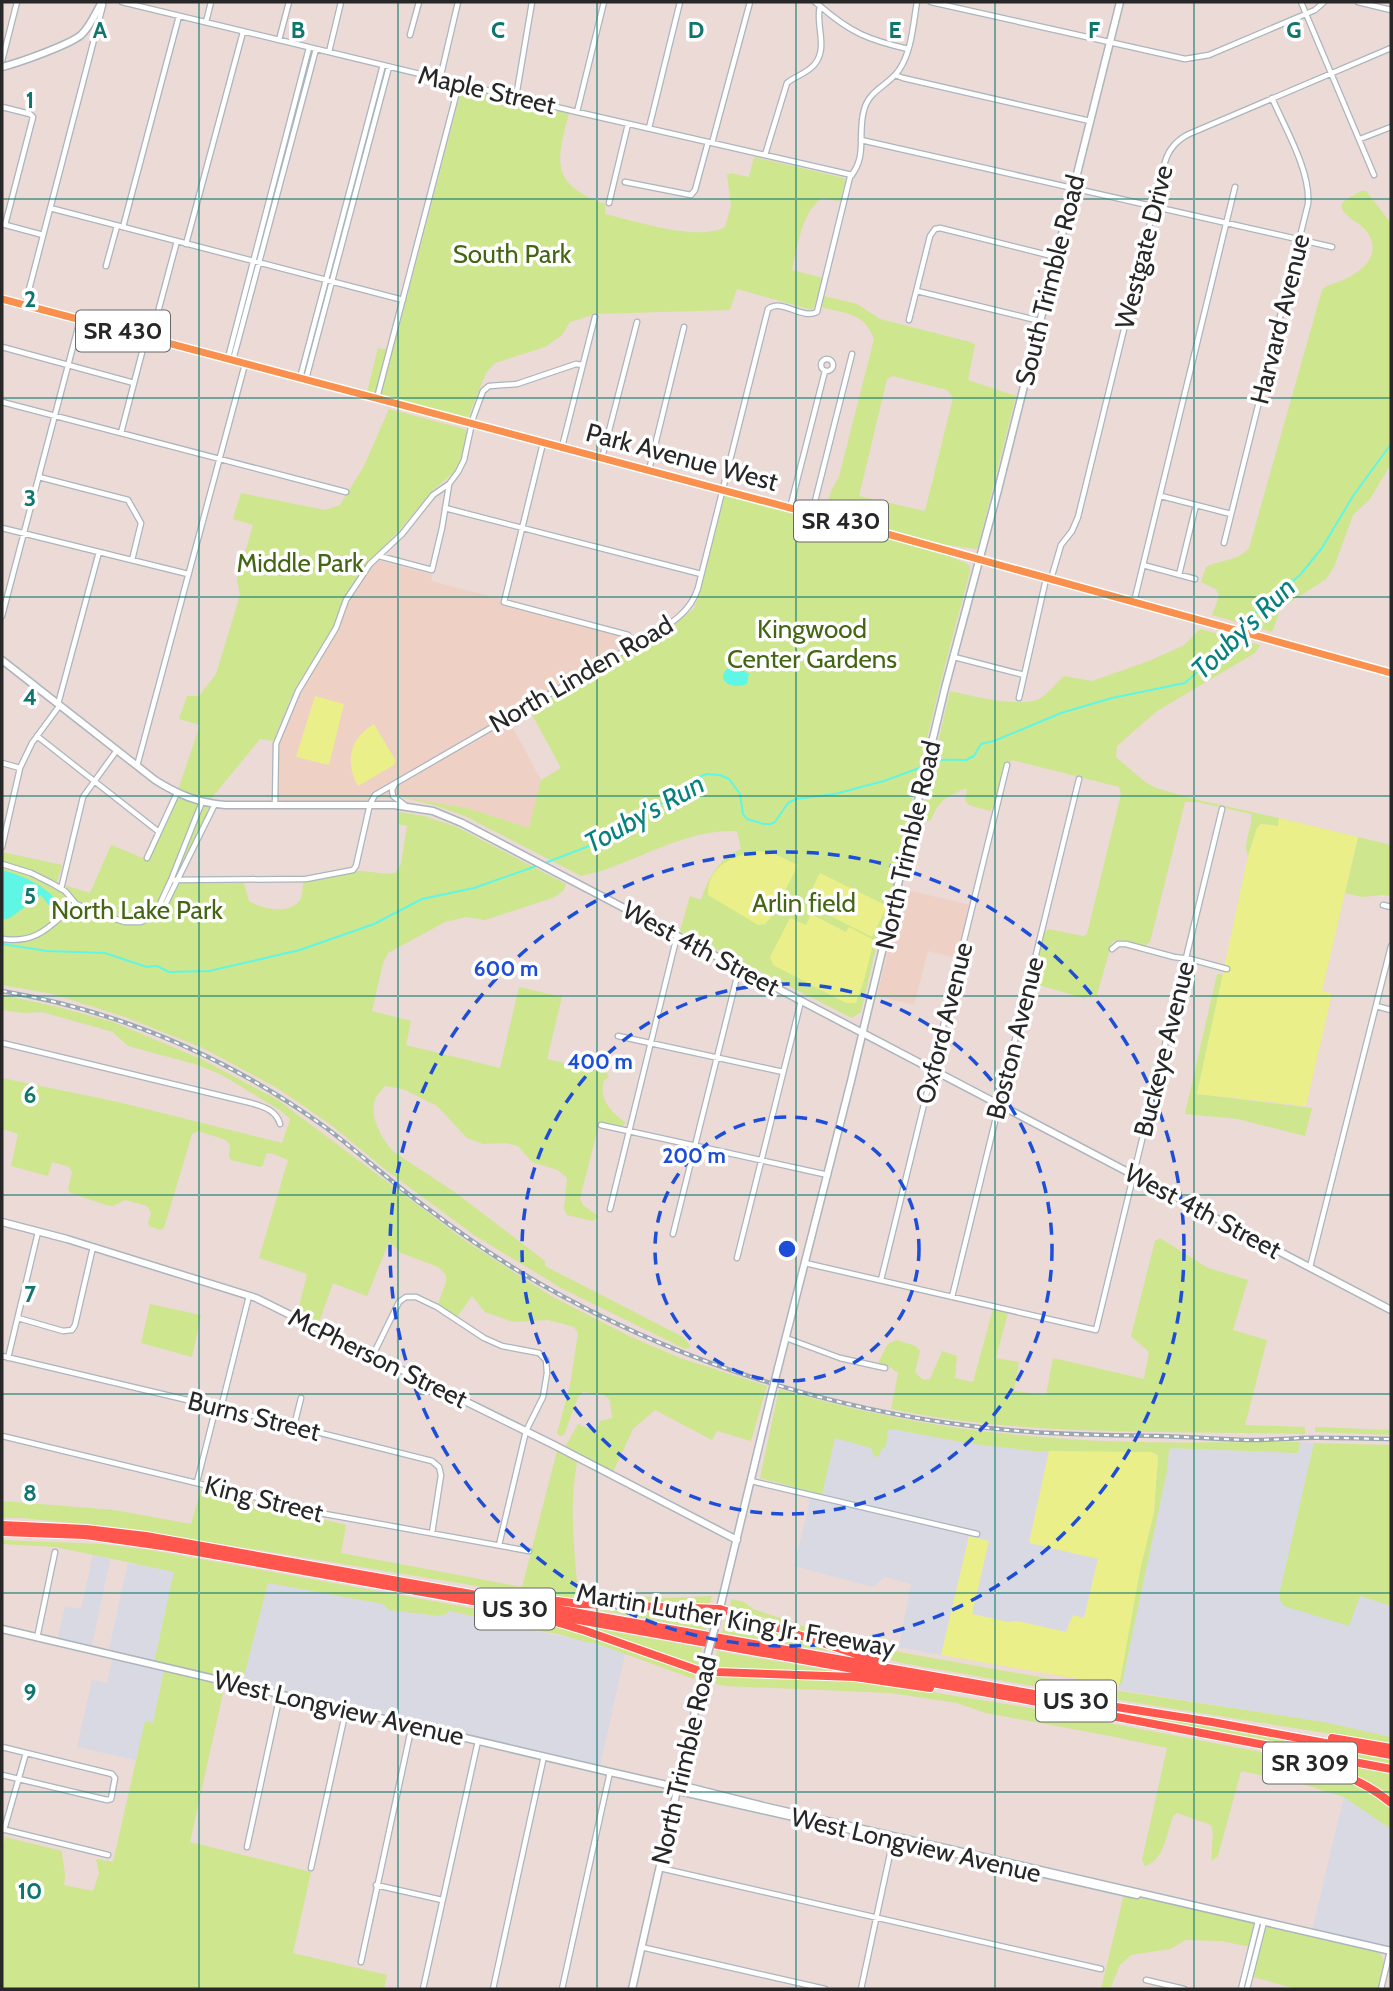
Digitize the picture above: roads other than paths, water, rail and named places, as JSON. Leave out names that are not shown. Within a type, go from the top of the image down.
[{"type":"highway","name":"Martin Luther King Jr. Freeway","points":[[2,1523],[146,1536],[941,1678],[1212,1722],[1391,1755]]},
{"type":"highway","name":"Martin Luther King Jr. Freeway","points":[[2,1535],[63,1534],[126,1540],[1027,1700],[1391,1769]]},
{"type":"highway","points":[[381,1578],[427,1582],[568,1603],[719,1612],[845,1652],[929,1672],[941,1678]]},
{"type":"highway","points":[[410,1590],[425,1596],[544,1619],[705,1668],[855,1677],[998,1699],[1027,1700]]},
{"type":"highway","name":"SR 309","points":[[1212,1722],[1248,1725],[1391,1748]]},
{"type":"highway","name":"SR 309","points":[[1223,1738],[1341,1773],[1391,1803]]},
{"type":"main road","points":[[2,67],[78,37],[103,2]]},
{"type":"main road","name":"South Trimble Road","points":[[980,559],[1120,2]]},
{"type":"main road","name":"Park Avenue West","points":[[2,299],[812,513],[1391,673]]},
{"type":"main road","name":"North Trimble Road","points":[[632,1989],[676,1787],[771,1396],[980,559]]},
{"type":"main road","name":"West 4th Street","points":[[2,660],[155,780],[198,801],[215,804],[407,806],[452,818],[1391,1310]]},
{"type":"main road","name":"McPherson Street","points":[[2,1222],[250,1295],[526,1431],[737,1540]]},
{"type":"main road","name":"West Longview Avenue","points":[[2,1629],[676,1787],[683,1792],[1128,1889],[1391,1951]]},
{"type":"street","points":[[2,61],[17,2]]},
{"type":"street","points":[[25,305],[103,2]]},
{"type":"street","name":"Maple Street","points":[[122,2],[577,112],[852,175]]},
{"type":"street","points":[[206,23],[211,2]]},
{"type":"street","points":[[279,40],[289,2]]},
{"type":"street","points":[[329,52],[341,2]]},
{"type":"street","points":[[410,35],[419,2]]},
{"type":"street","points":[[440,79],[458,2]]},
{"type":"street","points":[[516,97],[532,2]]},
{"type":"street","points":[[577,112],[604,2]]},
{"type":"street","points":[[649,128],[680,2]]},
{"type":"street","points":[[625,182],[693,194],[750,2]]},
{"type":"street","points":[[852,175],[859,167],[862,117],[868,100],[874,91],[895,75],[903,63],[917,2]]},
{"type":"street","points":[[931,2],[1179,58],[1209,55],[1306,14],[1324,2]]},
{"type":"street","points":[[1301,2],[1374,175]]},
{"type":"street","points":[[1358,2],[1391,10]]},
{"type":"street","points":[[818,4],[863,36],[908,49]]},
{"type":"street","points":[[765,155],[785,86],[793,78],[810,69],[819,57],[822,42],[818,4]]},
{"type":"street","points":[[106,266],[120,227],[179,16]]},
{"type":"street","points":[[85,30],[96,37]]},
{"type":"street","points":[[186,244],[243,32]]},
{"type":"street","points":[[230,359],[252,261],[309,48]]},
{"type":"street","name":"Westgate Drive","points":[[1049,578],[1061,545],[1072,531],[1078,517],[1166,157],[1176,142],[1189,134],[1391,48]]},
{"type":"street","points":[[230,359],[259,263],[316,49]]},
{"type":"street","points":[[303,379],[386,66]]},
{"type":"street","points":[[895,75],[1090,121]]},
{"type":"street","points":[[377,398],[459,84]]},
{"type":"street","name":"Harvard Avenue","points":[[1224,543],[1308,204],[1303,171],[1272,98]]},
{"type":"street","points":[[2,107],[33,117],[3,225],[43,235]]},
{"type":"street","points":[[609,203],[628,124]]},
{"type":"street","points":[[1360,139],[1391,127]]},
{"type":"street","points":[[861,141],[1332,247]]},
{"type":"street","name":"North Linden Road","points":[[370,804],[375,795],[636,644],[687,611],[695,599],[768,309],[776,305],[809,314],[817,312],[852,175]]},
{"type":"street","points":[[1134,602],[1235,187]]},
{"type":"street","points":[[50,208],[403,300]]},
{"type":"street","points":[[909,320],[934,229],[940,228],[1056,257]]},
{"type":"street","points":[[121,433],[177,241]]},
{"type":"street","points":[[917,291],[1040,321]]},
{"type":"street","points":[[562,447],[595,317]]},
{"type":"street","points":[[2,616],[80,320]]},
{"type":"street","points":[[602,458],[636,321]]},
{"type":"street","points":[[649,470],[684,327]]},
{"type":"street","points":[[2,347],[134,383]]},
{"type":"street","points":[[812,513],[852,354]]},
{"type":"street","points":[[137,766],[245,363]]},
{"type":"street","points":[[275,805],[274,753],[280,731],[301,684],[337,628],[346,600],[370,564],[402,534],[435,493],[455,477],[464,460],[473,418],[482,393],[489,386],[517,384],[576,364],[583,365]]},
{"type":"street","points":[[790,508],[825,371]]},
{"type":"street","points":[[2,402],[346,492]]},
{"type":"street","points":[[543,443],[504,602],[628,635],[636,644]]},
{"type":"street","points":[[38,477],[128,500],[141,523],[132,560]]},
{"type":"street","points":[[378,556],[432,570],[449,484]]},
{"type":"street","points":[[435,493],[444,495],[446,505]]},
{"type":"street","points":[[1161,496],[1231,514]]},
{"type":"street","points":[[446,505],[701,574]]},
{"type":"street","points":[[1179,575],[1196,505]]},
{"type":"street","points":[[2,528],[188,574]]},
{"type":"street","points":[[2,847],[20,768],[37,736],[59,705],[99,552]]},
{"type":"street","points":[[1143,565],[1195,579]]},
{"type":"street","points":[[1019,698],[1049,578]]},
{"type":"street","points":[[954,657],[1024,675]]},
{"type":"street","points":[[37,736],[159,832]]},
{"type":"street","points":[[61,889],[83,797],[117,750]]},
{"type":"street","points":[[2,763],[20,768]]},
{"type":"street","name":"Oxford Avenue","points":[[881,1280],[1007,765]]},
{"type":"street","name":"Boston Avenue","points":[[952,1297],[1079,779]]},
{"type":"street","points":[[396,783],[392,790],[393,796],[407,806]]},
{"type":"street","points":[[147,859],[180,794]]},
{"type":"street","points":[[2,864],[32,873],[61,889],[76,904],[103,916],[133,923],[146,920],[163,909],[198,801]]},
{"type":"street","points":[[174,880],[215,804]]},
{"type":"street","points":[[174,880],[298,880],[353,870],[370,804]]},
{"type":"street","name":"Buckeye Avenue","points":[[952,1297],[1096,1330],[1222,808]]},
{"type":"street","points":[[2,939],[23,940],[34,937],[76,904]]},
{"type":"street","points":[[1383,905],[1391,907]]},
{"type":"street","points":[[610,1209],[678,935]]},
{"type":"street","points":[[1112,949],[1118,944],[1126,944],[1227,969]]},
{"type":"street","points":[[1310,1267],[1391,946]]},
{"type":"street","points":[[673,1234],[739,968]]},
{"type":"street","points":[[737,1258],[801,1000]]},
{"type":"street","points":[[1376,1006],[1391,1010]]},
{"type":"street","points":[[618,1036],[783,1072]]},
{"type":"street","points":[[2,1043],[251,1103],[269,1109],[278,1117],[280,1124]]},
{"type":"street","points":[[601,1125],[828,1175]]},
{"type":"street","points":[[5,1357],[18,1318],[38,1231]]},
{"type":"street","points":[[18,1318],[63,1331],[72,1330],[94,1247]]},
{"type":"street","points":[[805,1263],[952,1297]]},
{"type":"street","points":[[197,1482],[250,1295]]},
{"type":"street","points":[[373,1355],[399,1302],[411,1296],[437,1307],[492,1342],[543,1356],[548,1366],[545,1387],[526,1431],[499,1545]]},
{"type":"street","points":[[786,1338],[840,1357],[885,1368]]},
{"type":"street","name":"Burns Street","points":[[5,1357],[426,1459],[439,1466],[441,1475],[432,1533]]},
{"type":"street","points":[[294,1426],[301,1398]]},
{"type":"street","name":"King Street","points":[[2,1436],[325,1514],[529,1550]]},
{"type":"street","points":[[751,1481],[976,1534]]},
{"type":"street","points":[[37,1638],[55,1552]]},
{"type":"street","points":[[247,1847],[280,1695]]},
{"type":"street","points":[[312,1868],[346,1710]]},
{"type":"street","points":[[361,1962],[412,1725]]},
{"type":"street","points":[[423,1989],[478,1741]]},
{"type":"street","points":[[2,1747],[112,1774],[116,1778],[111,1799],[107,1800],[2,1775]]},
{"type":"street","points":[[26,1753],[3,1829],[108,1855]]},
{"type":"street","points":[[493,1989],[544,1756]]},
{"type":"street","points":[[562,1989],[610,1772]]},
{"type":"street","points":[[861,1989],[894,1838]]},
{"type":"street","points":[[659,1868],[1101,1969]]},
{"type":"street","points":[[376,1885],[442,1900]]},
{"type":"street","points":[[1241,1989],[1261,1921]]},
{"type":"street","points":[[1247,1989],[1261,1921]]},
{"type":"street","points":[[641,1947],[825,1989]]},
{"type":"street","points":[[1381,1989],[1391,1951]]},
{"type":"street","points":[[1146,1980],[1184,1989]]},
{"type":"water","points":[[730,666],[736,666],[749,674],[747,684],[736,686],[726,683],[723,676]]},
{"type":"water","points":[[2,870],[32,881],[49,892],[68,917],[67,921],[61,921],[41,895],[10,918],[2,920]]},
{"type":"waterway","name":"Touby's Run","points":[[1240,630],[1257,611],[1300,575],[1322,548],[1353,496],[1391,444]]},
{"type":"waterway","name":"Touby's Run","points":[[931,763],[966,760],[974,756],[981,744],[1061,713],[1112,698],[1185,683],[1237,634]]},
{"type":"waterway","name":"Touby's Run","points":[[545,863],[589,846],[600,836],[652,805],[671,802],[681,796],[695,779],[706,774],[729,779],[740,794],[743,814],[747,819],[771,824],[788,803],[796,799],[835,794],[884,781],[922,767]]},
{"type":"waterway","name":"Touby's Run","points":[[2,944],[47,951],[105,953],[147,967],[157,966],[169,972],[209,971],[300,950],[374,924],[422,899],[474,888],[539,865]]},
{"type":"railway","points":[[2,991],[88,1011],[130,1025],[211,1059],[250,1079],[325,1127],[447,1223],[496,1257],[547,1287],[669,1347],[779,1386],[893,1414],[1027,1432],[1248,1440],[1391,1439]]},
{"type":"park label","name":"South Park","points":[[512,254]]},
{"type":"park label","name":"Middle Park","points":[[300,563]]},
{"type":"park label","name":"Kingwood Center Gardens","points":[[812,644]]},
{"type":"park label","name":"Arlin field","points":[[804,903]]},
{"type":"park label","name":"North Lake Park","points":[[137,910]]}]
